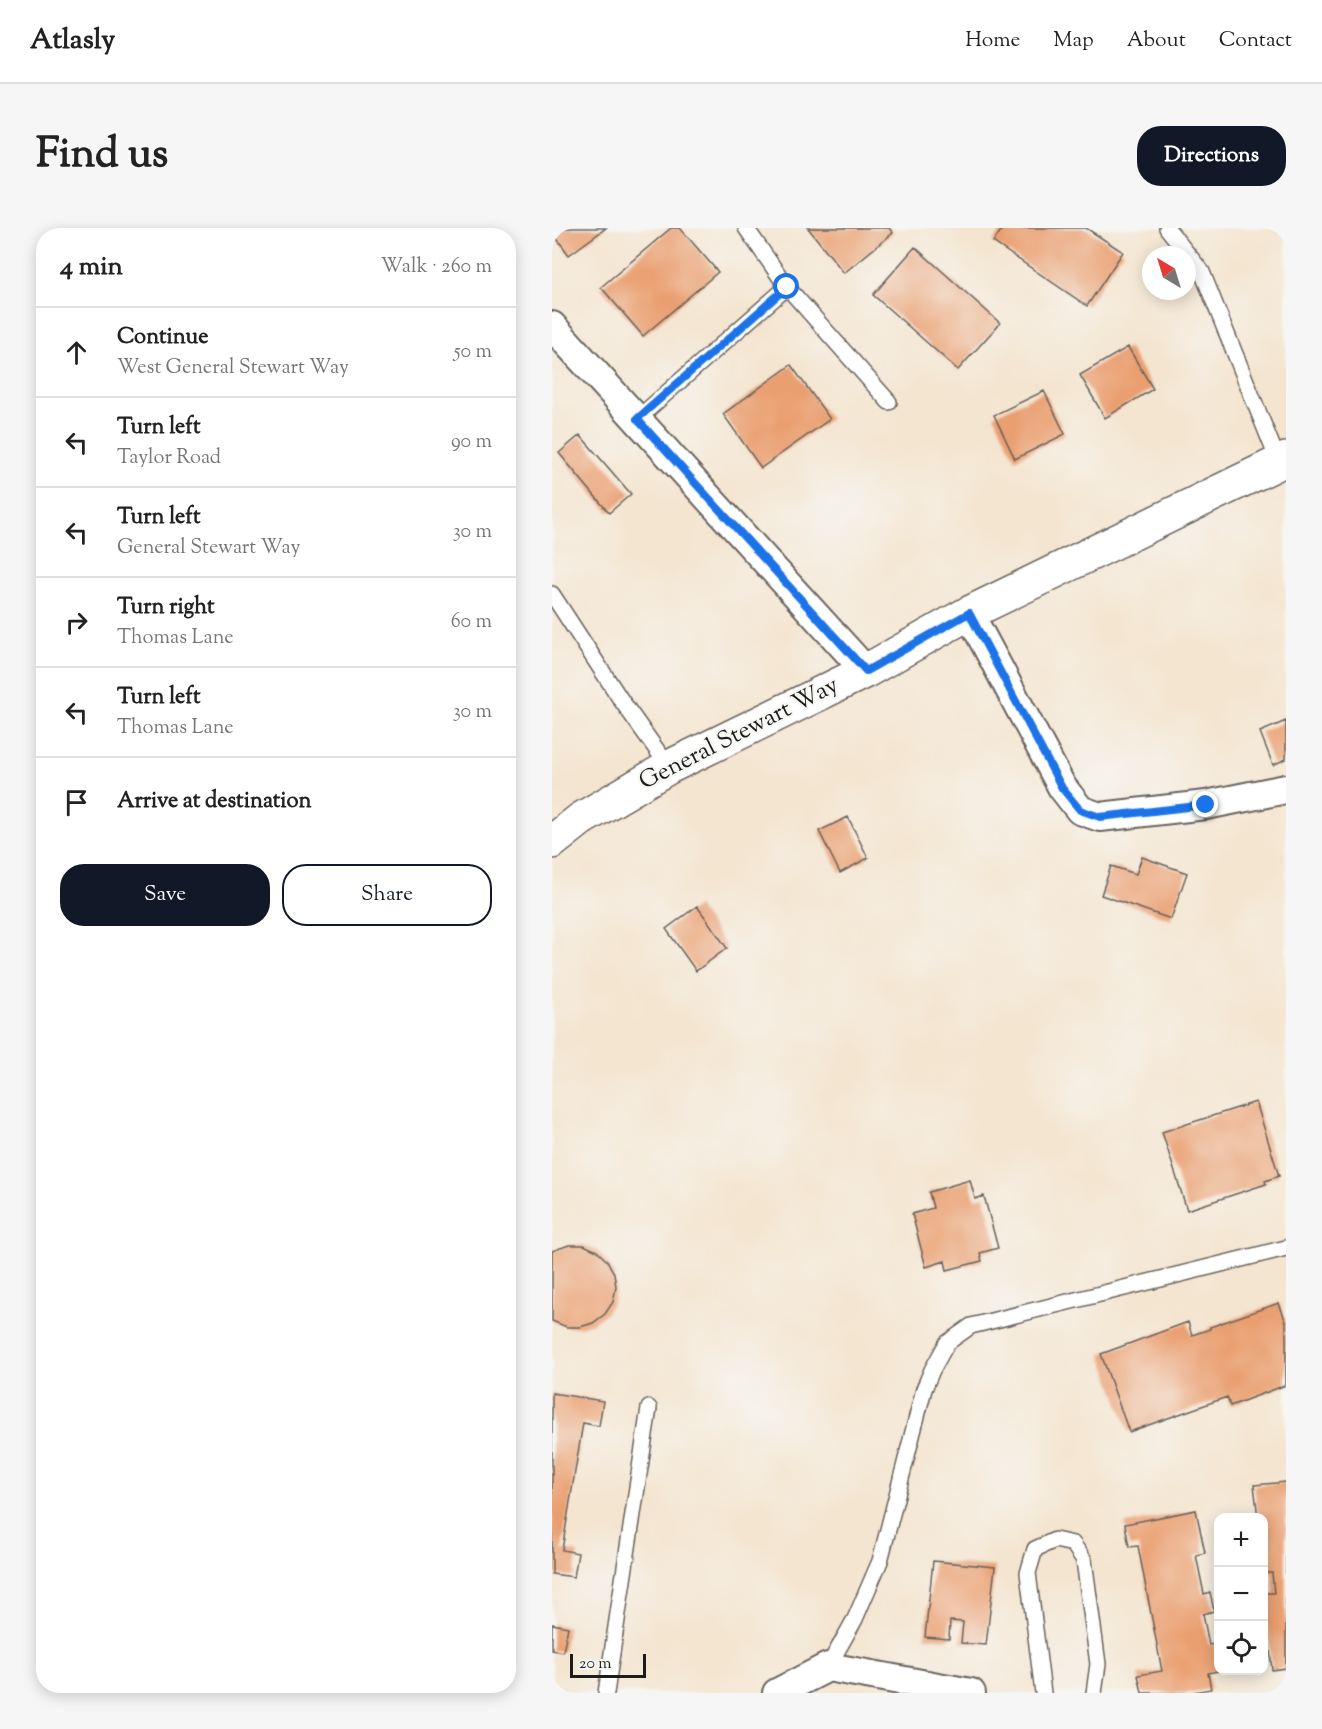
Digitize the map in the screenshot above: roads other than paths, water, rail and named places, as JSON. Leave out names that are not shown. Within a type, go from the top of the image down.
[{"type":"main road","name":"General Stewart Way","points":[[552,842],[581,819],[669,767],[866,671],[969,613],[1282,461]]},
{"type":"street","points":[[552,326],[866,671]]},
{"type":"street","points":[[969,613],[1062,788],[1080,810],[1100,817],[1206,805],[1286,789]]},
{"type":"street","points":[[777,1693],[828,1667],[971,1693]]},
{"type":"lane","points":[[746,228],[787,287],[889,402]]},
{"type":"lane","points":[[1167,228],[1202,272],[1282,461]]},
{"type":"lane","points":[[637,419],[787,287]]},
{"type":"lane","points":[[552,594],[621,700],[669,767]]},
{"type":"lane","points":[[828,1667],[855,1619],[880,1561],[924,1389],[947,1343],[971,1326],[1286,1248]]},
{"type":"lane","points":[[606,1693],[649,1408]]},
{"type":"lane","points":[[1042,1693],[1028,1573],[1035,1549],[1055,1540],[1073,1544],[1084,1560],[1098,1664],[1094,1693]]}]
